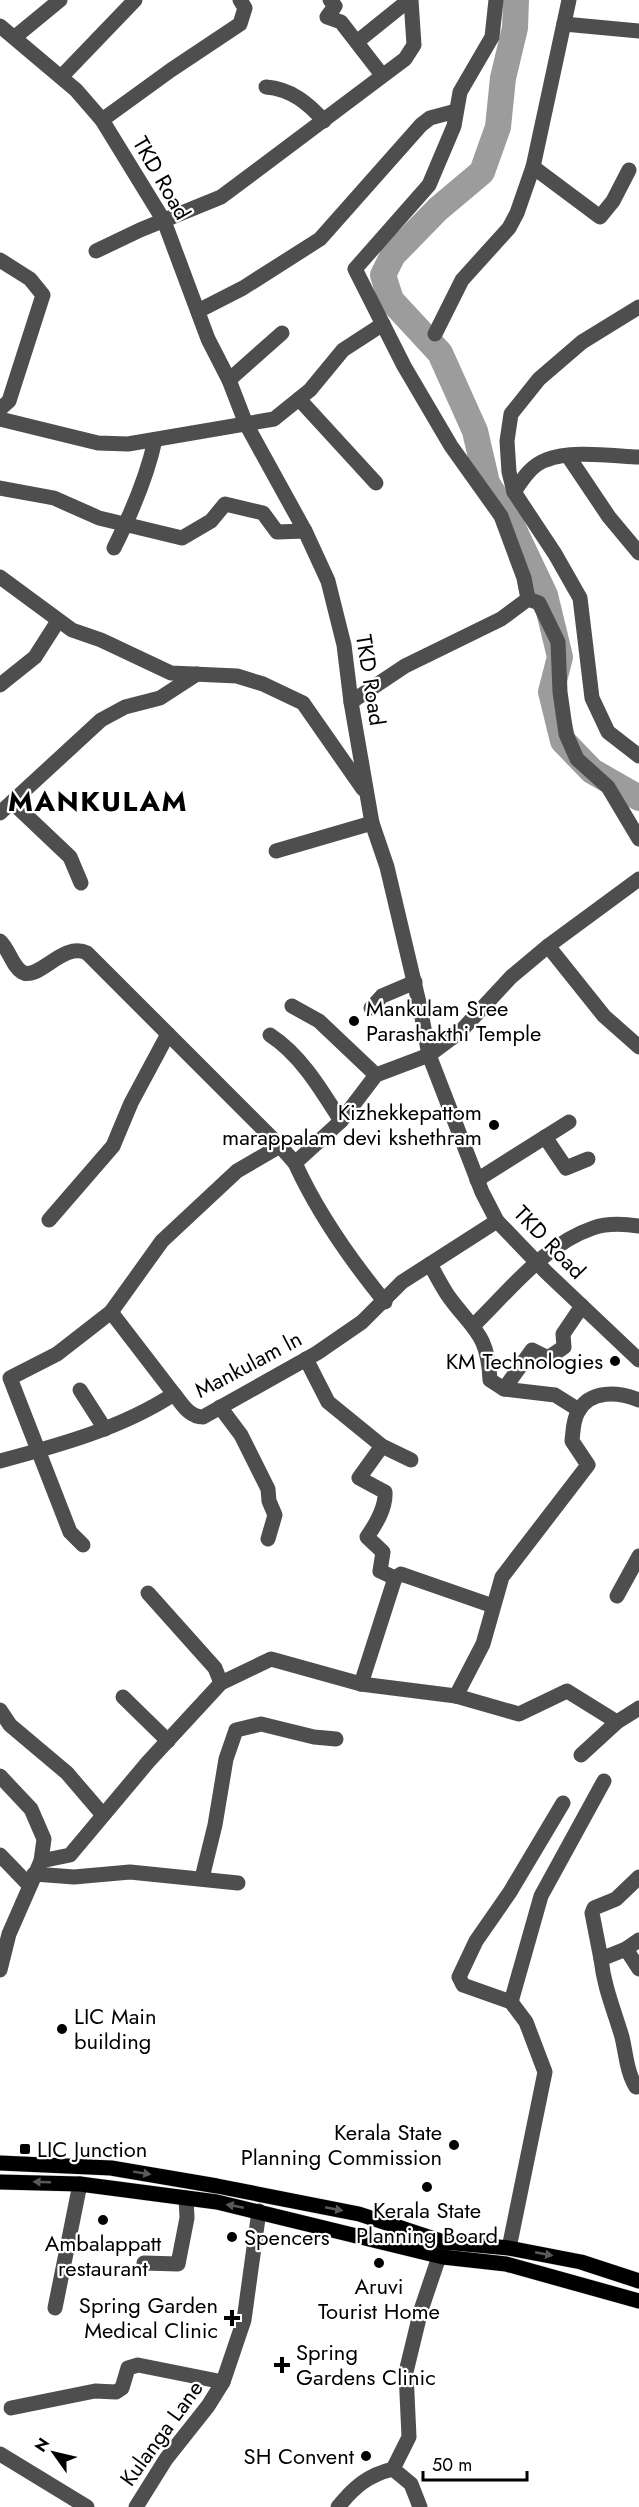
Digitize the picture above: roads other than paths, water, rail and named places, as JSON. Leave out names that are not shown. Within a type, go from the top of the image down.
[{"type":"main road","points":[[0,2163],[111,2168],[217,2186],[359,2214],[442,2249],[509,2248],[581,2262],[639,2281]]},
{"type":"main road","points":[[0,2182],[80,2184],[186,2198],[259,2211],[506,2264],[639,2301]]},
{"type":"street","points":[[5,32],[60,0]]},
{"type":"street","points":[[62,76],[135,0]]},
{"type":"street","points":[[102,120],[153,82],[240,24],[245,8],[240,0]]},
{"type":"street","points":[[358,41],[410,0]]},
{"type":"street","points":[[166,226],[221,197],[405,59],[414,45],[410,0]]},
{"type":"street","points":[[496,0],[492,37],[460,92],[454,126],[429,185],[355,269],[382,324],[452,446],[501,516],[524,578],[528,599]]},
{"type":"street","points":[[435,334],[462,280],[509,228],[533,167],[568,0]]},
{"type":"street","points":[[336,2],[327,17],[341,22],[358,41],[382,75]]},
{"type":"street","points":[[564,24],[639,31]]},
{"type":"street","name":"TKD Road","points":[[5,32],[62,76],[102,120],[166,226],[208,339],[229,380],[246,424],[305,531],[328,581],[344,645],[351,702],[372,823],[387,867],[429,1055],[477,1180],[497,1221],[537,1263],[639,1360]]},
{"type":"street","points":[[266,87],[282,88],[310,105],[324,121]]},
{"type":"street","points":[[198,311],[243,288],[320,239],[421,125],[430,118],[456,111]]},
{"type":"street","points":[[533,167],[600,217],[613,201],[629,170]]},
{"type":"street","points":[[96,251],[166,226],[243,194]]},
{"type":"street","points":[[0,260],[30,279],[43,295],[9,401],[0,409]]},
{"type":"street","points":[[639,307],[582,342],[539,379],[510,414],[507,441],[509,472],[514,492],[555,554],[580,598],[592,698],[608,732],[639,756]]},
{"type":"street","points":[[0,419],[98,443],[128,444],[274,419],[310,390],[343,350],[382,324]]},
{"type":"street","points":[[229,380],[282,333]]},
{"type":"street","points":[[299,399],[376,483]]},
{"type":"street","points":[[114,548],[126,524],[150,460],[155,440]]},
{"type":"street","points":[[514,492],[525,475],[545,460],[568,456],[639,457]]},
{"type":"street","points":[[568,456],[609,517],[639,553]]},
{"type":"street","points":[[0,488],[54,498],[99,518],[182,538],[211,520],[225,504],[263,513],[277,532],[305,531]]},
{"type":"street","points":[[0,577],[37,602],[58,621],[171,673],[237,676],[303,702],[366,792]]},
{"type":"street","points":[[351,702],[405,666],[501,619],[528,599]]},
{"type":"street","points":[[528,599],[539,603],[558,642],[560,692],[566,734],[577,759],[608,787],[639,839]]},
{"type":"street","points":[[0,685],[35,657],[58,621]]},
{"type":"street","points":[[0,813],[101,720],[124,707],[160,698],[197,674]]},
{"type":"street","points":[[12,802],[70,857],[81,883]]},
{"type":"street","points":[[276,850],[372,823]]},
{"type":"street","points":[[295,1163],[341,1121],[376,1075],[429,1055],[460,1032],[511,977],[548,946],[639,879]]},
{"type":"street","points":[[0,941],[19,971],[26,974],[69,951],[79,950],[87,953],[295,1163],[308,1193],[351,1260],[385,1302]]},
{"type":"street","points":[[548,946],[604,1016],[639,1047]]},
{"type":"street","points":[[371,1008],[382,996],[414,982]]},
{"type":"street","points":[[292,1006],[319,1021],[376,1075]]},
{"type":"street","points":[[50,1220],[113,1146],[131,1103],[168,1034]]},
{"type":"street","points":[[270,1035],[279,1041],[313,1079],[341,1121]]},
{"type":"street","points":[[477,1180],[569,1122]]},
{"type":"street","points":[[545,1137],[566,1168],[588,1159]]},
{"type":"street","points":[[83,1545],[70,1532],[5,1380],[65,1348],[111,1312],[162,1241],[237,1171],[280,1146]]},
{"type":"street","name":"Mankulam ln","points":[[0,1461],[105,1429],[145,1413],[174,1394],[188,1412],[196,1417],[203,1417],[306,1359],[363,1322],[402,1282],[497,1221]]},
{"type":"street","points":[[474,1325],[537,1263],[573,1236],[595,1227],[639,1226]]},
{"type":"street","points":[[430,1264],[449,1297],[474,1325],[489,1354],[490,1380],[504,1389],[555,1395],[579,1410]]},
{"type":"street","points":[[504,1389],[532,1350],[548,1358],[564,1347],[563,1334],[582,1306]]},
{"type":"street","points":[[111,1312],[174,1394]]},
{"type":"street","points":[[306,1359],[328,1402],[382,1446],[411,1460]]},
{"type":"street","points":[[80,1390],[105,1429]]},
{"type":"street","points":[[456,1696],[483,1644],[502,1577],[588,1465],[572,1441],[579,1410],[591,1398],[605,1394],[639,1400]]},
{"type":"street","points":[[220,1407],[241,1435],[268,1489],[269,1501],[275,1515],[268,1539]]},
{"type":"street","points":[[382,1446],[359,1478],[385,1492],[378,1521],[367,1537],[383,1552],[380,1571],[395,1578]]},
{"type":"street","points":[[617,1596],[639,1556]]},
{"type":"street","points":[[361,1684],[395,1578],[402,1574],[493,1606]]},
{"type":"street","points":[[148,1593],[215,1668],[221,1683]]},
{"type":"street","points":[[35,1873],[70,1855],[221,1683],[271,1659],[361,1684],[456,1696],[519,1714],[567,1691],[617,1722]]},
{"type":"street","points":[[123,1697],[168,1742]]},
{"type":"street","points":[[581,1755],[617,1722],[639,1708]]},
{"type":"street","points":[[0,1710],[10,1725],[67,1773],[103,1815]]},
{"type":"street","points":[[202,1878],[215,1825],[226,1759],[236,1730],[261,1724],[314,1737],[336,1738]]},
{"type":"street","points":[[0,1776],[31,1809],[44,1839],[35,1873],[4,1931],[0,1970]]},
{"type":"street","points":[[511,2002],[541,1896],[604,1781]]},
{"type":"street","points":[[509,2248],[545,2072],[526,2022],[511,2002],[463,1985],[459,1977],[476,1941],[510,1892],[563,1803]]},
{"type":"street","points":[[0,1855],[35,1873],[74,1877],[130,1872],[238,1883]]},
{"type":"street","points":[[638,2090],[632,2080],[621,2035],[604,1986],[592,1913],[594,1908],[616,1899],[639,1877]]},
{"type":"street","points":[[601,1959],[632,1944],[639,1969]]},
{"type":"street","points":[[55,2308],[80,2184]]},
{"type":"street","points":[[144,2263],[178,2264],[187,2218],[186,2198]]},
{"type":"street","name":"Kulanga Lane","points":[[136,2507],[166,2459],[208,2406],[223,2382],[244,2320],[259,2211]]},
{"type":"street","points":[[338,2507],[355,2487],[373,2474],[393,2469],[410,2437],[406,2372],[422,2310],[442,2249]]},
{"type":"street","points":[[11,2408],[95,2391],[116,2392],[122,2388],[128,2368],[138,2365],[223,2382]]},
{"type":"street","points":[[0,2454],[87,2507]]},
{"type":"street","points":[[393,2469],[411,2484],[420,2507]]},
{"type":"waterway","points":[[516,0],[515,28],[503,78],[498,127],[482,172],[438,209],[393,255],[383,275],[391,300],[440,353],[475,431],[487,483],[508,517],[545,595],[560,657],[551,692],[563,741],[592,771],[639,798]]},
{"type":"place","name":"Mankulam Sree Parashakthi Temple","points":[[354,1021]]},
{"type":"place","name":"Kizhekkepattom marappalam devi kshethram","points":[[494,1125]]},
{"type":"place","name":"KM Technologies","points":[[615,1361]]},
{"type":"place","name":"LIC Main building","points":[[62,2029]]},
{"type":"place","name":"Kerala State Planning Commission","points":[[454,2145]]},
{"type":"place","name":"LIC Junction","points":[[25,2149]]},
{"type":"place","name":"Kerala State Planning Board","points":[[427,2187]]},
{"type":"place","name":"Ambalappatt restaurant","points":[[103,2220]]},
{"type":"place","name":"Spencers","points":[[232,2237]]},
{"type":"place","name":"Aruvi Tourist Home","points":[[379,2263]]},
{"type":"place","name":"Spring Garden Medical Clinic","points":[[232,2318]]},
{"type":"place","name":"Spring Gardens Clinic","points":[[282,2365]]},
{"type":"place","name":"SH Convent","points":[[366,2456]]},
{"type":"district","name":"MANKULAM","points":[[98,801]]}]
